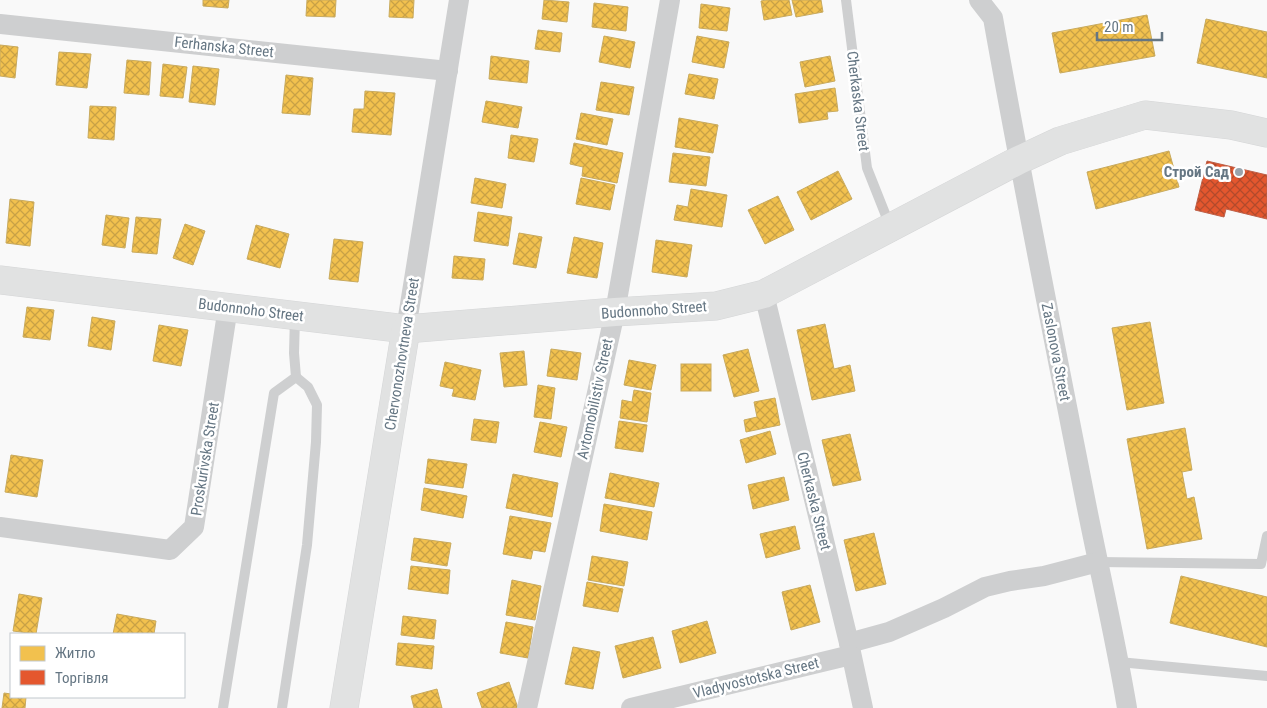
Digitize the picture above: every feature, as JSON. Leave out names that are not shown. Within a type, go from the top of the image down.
[{"type":"main road","name":"Budonnoho Street","points":[[0,280],[406,329],[614,312],[716,306],[764,294],[1019,160],[1060,141],[1145,115],[1231,125],[1267,133]]},
{"type":"main road","name":"Chervonozhovtneva Street","points":[[344,708],[406,329]]},
{"type":"street","name":"Chervonozhovtneva Street","points":[[406,329],[459,0]]},
{"type":"street","name":"Avtomobilistiv Street","points":[[527,708],[614,312],[670,0]]},
{"type":"street","name":"Zaslonova Street","points":[[979,0],[993,18],[1019,160],[1127,708]]},
{"type":"street","name":"Ferhanska Street","points":[[0,24],[448,71]]},
{"type":"street","name":"Cherkaska Street","points":[[764,294],[863,708]]},
{"type":"street","name":"Proskurivska Street","points":[[0,527],[170,550],[194,527],[228,307]]},
{"type":"street","name":"Vladyvostotska Street","points":[[631,708],[850,649],[944,608],[986,587],[1044,576],[1098,562]]},
{"type":"lane","name":"Cherkaska Street","points":[[846,0],[867,168],[890,227]]},
{"type":"lane","points":[[282,708],[307,545],[316,442],[316,405],[308,387],[296,377],[294,353],[296,316]]},
{"type":"lane","points":[[223,708],[274,393],[296,377]]},
{"type":"lane","points":[[1098,562],[1261,564],[1267,536]]},
{"type":"lane","points":[[1119,662],[1267,676]]},
{"type":"building: Житло","points":[[203,0],[229,0],[228,8],[203,6]]},
{"type":"building: Житло","points":[[307,0],[336,0],[335,17],[306,16]]},
{"type":"building: Житло","points":[[390,0],[414,0],[413,18],[389,17]]},
{"type":"building: Житло","points":[[544,0],[569,2],[567,22],[542,19]]},
{"type":"building: Житло","points":[[789,0],[792,15],[764,20],[761,1]]},
{"type":"building: Житло","points":[[792,0],[821,0],[823,12],[796,17]]},
{"type":"building: Житло","points":[[594,3],[628,7],[626,31],[592,27]]},
{"type":"building: Житло","points":[[701,4],[730,8],[727,31],[699,28]]},
{"type":"building: Житло","points":[[1147,15],[1155,56],[1060,73],[1052,33]]},
{"type":"building: Житло","points":[[1206,19],[1267,32],[1267,78],[1197,63]]},
{"type":"building: Житло","points":[[538,30],[562,33],[560,52],[535,49]]},
{"type":"building: Житло","points":[[604,36],[635,42],[630,68],[599,62]]},
{"type":"building: Житло","points":[[697,36],[729,42],[724,68],[692,62]]},
{"type":"building: Житло","points":[[0,45],[18,47],[15,78],[0,76]]},
{"type":"building: Житло","points":[[59,52],[91,54],[87,88],[56,85]]},
{"type":"building: Житло","points":[[491,56],[529,61],[527,83],[489,79]]},
{"type":"building: Житло","points":[[830,56],[835,81],[805,87],[800,62]]},
{"type":"building: Житло","points":[[127,60],[151,62],[149,95],[124,93]]},
{"type":"building: Житло","points":[[163,64],[187,67],[183,98],[160,96]]},
{"type":"building: Житло","points":[[193,66],[219,69],[215,105],[189,102]]},
{"type":"building: Житло","points":[[689,74],[718,79],[714,99],[685,94]]},
{"type":"building: Житло","points":[[286,75],[313,78],[310,115],[282,113]]},
{"type":"building: Житло","points":[[601,82],[634,87],[629,115],[596,110]]},
{"type":"building: Житло","points":[[835,88],[838,111],[827,112],[828,119],[799,123],[795,94]]},
{"type":"building: Житло","points":[[365,91],[395,93],[391,135],[352,132],[354,109],[364,109]]},
{"type":"building: Житло","points":[[486,101],[522,107],[518,128],[482,122]]},
{"type":"building: Житло","points":[[90,106],[116,107],[114,140],[88,138]]},
{"type":"building: Житло","points":[[581,113],[613,119],[607,145],[576,139]]},
{"type":"building: Житло","points":[[679,118],[718,125],[713,153],[675,147]]},
{"type":"building: Житло","points":[[511,135],[538,139],[534,162],[508,158]]},
{"type":"building: Житло","points":[[574,143],[623,153],[617,183],[582,176],[583,167],[570,164]]},
{"type":"building: Житло","points":[[1169,151],[1179,187],[1096,209],[1087,172]]},
{"type":"building: Житло","points":[[673,153],[710,157],[706,186],[669,182]]},
{"type":"building: Житло","points":[[838,171],[852,199],[811,220],[797,192]]},
{"type":"building: Житло","points":[[475,178],[506,184],[502,208],[471,203]]},
{"type":"building: Житло","points":[[581,178],[615,185],[610,210],[576,204]]},
{"type":"building: Житло","points":[[691,189],[727,195],[722,227],[674,220],[677,205],[688,207]]},
{"type":"building: Житло","points":[[778,196],[794,230],[765,244],[748,210]]},
{"type":"building: Житло","points":[[10,199],[34,202],[30,246],[6,243]]},
{"type":"building: Житло","points":[[478,212],[512,217],[508,246],[474,241]]},
{"type":"building: Житло","points":[[106,215],[129,218],[125,248],[102,245]]},
{"type":"building: Житло","points":[[136,217],[161,219],[157,254],[132,252]]},
{"type":"building: Житло","points":[[185,224],[205,231],[193,265],[173,258]]},
{"type":"building: Житло","points":[[256,225],[289,234],[280,268],[247,259]]},
{"type":"building: Житло","points":[[519,233],[542,237],[536,268],[513,264]]},
{"type":"building: Житло","points":[[574,237],[603,243],[597,278],[567,273]]},
{"type":"building: Житло","points":[[334,239],[363,242],[358,282],[329,279]]},
{"type":"building: Житло","points":[[656,240],[692,245],[687,277],[652,272]]},
{"type":"building: Житло","points":[[454,256],[485,259],[483,280],[452,278]]},
{"type":"building: Житло","points":[[27,307],[54,310],[50,340],[23,337]]},
{"type":"building: Житло","points":[[92,317],[115,321],[111,350],[88,346]]},
{"type":"building: Житло","points":[[1150,322],[1164,403],[1127,410],[1112,328]]},
{"type":"building: Житло","points":[[825,324],[834,369],[850,365],[855,391],[812,400],[797,330]]},
{"type":"building: Житло","points":[[159,325],[188,330],[181,366],[153,361]]},
{"type":"building: Житло","points":[[551,349],[581,353],[577,380],[547,376]]},
{"type":"building: Житло","points":[[748,349],[759,391],[734,397],[723,355]]},
{"type":"building: Житло","points":[[524,351],[527,385],[504,387],[500,353]]},
{"type":"building: Житло","points":[[629,360],[656,365],[651,390],[624,385]]},
{"type":"building: Житло","points":[[445,362],[481,370],[475,400],[452,396],[454,389],[440,386]]},
{"type":"building: Житло","points":[[681,364],[711,364],[711,391],[681,391]]},
{"type":"building: Житло","points":[[538,385],[555,388],[551,419],[534,417]]},
{"type":"building: Житло","points":[[634,390],[651,393],[647,422],[620,418],[622,400],[632,402]]},
{"type":"building: Житло","points":[[775,398],[780,425],[746,432],[744,420],[757,417],[754,402]]},
{"type":"building: Житло","points":[[474,419],[499,422],[496,443],[471,440]]},
{"type":"building: Житло","points":[[619,421],[647,425],[643,452],[615,448]]},
{"type":"building: Житло","points":[[540,422],[567,427],[561,457],[534,452]]},
{"type":"building: Житло","points":[[1185,428],[1192,470],[1182,472],[1187,499],[1194,497],[1202,539],[1147,549],[1127,439]]},
{"type":"building: Житло","points":[[770,431],[776,454],[746,463],[740,440]]},
{"type":"building: Житло","points":[[850,434],[861,480],[833,486],[822,440]]},
{"type":"building: Житло","points":[[11,455],[43,460],[37,497],[5,492]]},
{"type":"building: Житло","points":[[428,459],[467,464],[463,488],[425,483]]},
{"type":"building: Житло","points":[[610,473],[659,483],[654,507],[605,498]]},
{"type":"building: Житло","points":[[513,474],[558,483],[552,517],[506,508]]},
{"type":"building: Житло","points":[[784,477],[789,500],[753,509],[748,485]]},
{"type":"building: Житло","points":[[424,488],[467,496],[463,518],[421,510]]},
{"type":"building: Житло","points":[[604,504],[652,512],[647,540],[600,531]]},
{"type":"building: Житло","points":[[510,516],[551,523],[545,552],[533,550],[531,559],[503,554]]},
{"type":"building: Житло","points":[[795,526],[800,549],[766,558],[760,534]]},
{"type":"building: Житло","points":[[874,533],[886,584],[856,591],[844,540]]},
{"type":"building: Житло","points":[[414,538],[451,543],[447,566],[411,560]]},
{"type":"building: Житло","points":[[592,556],[628,562],[624,586],[588,580]]},
{"type":"building: Житло","points":[[411,566],[450,570],[448,594],[408,589]]},
{"type":"building: Житло","points":[[1181,576],[1267,597],[1267,647],[1170,623]]},
{"type":"building: Житло","points":[[512,580],[541,586],[535,620],[506,615]]},
{"type":"building: Житло","points":[[587,582],[623,589],[618,612],[583,606]]},
{"type":"building: Житло","points":[[810,585],[820,622],[791,630],[782,592]]},
{"type":"building: Житло","points":[[19,594],[42,598],[36,633],[13,631]]},
{"type":"building: Житло","points":[[117,614],[156,621],[154,633],[113,633]]},
{"type":"building: Житло","points":[[403,616],[436,620],[434,639],[401,635]]},
{"type":"building: Житло","points":[[707,621],[716,653],[680,663],[672,631]]},
{"type":"building: Житло","points":[[506,622],[533,627],[528,658],[500,653]]},
{"type":"building: Житло","points":[[653,637],[661,668],[623,678],[615,646]]},
{"type":"building: Житло","points":[[398,643],[434,646],[432,669],[396,665]]},
{"type":"building: Житло","points":[[573,647],[600,652],[593,689],[565,684]]},
{"type":"building: Житло","points":[[509,682],[518,708],[482,708],[477,693]]},
{"type":"building: Житло","points":[[437,689],[442,708],[414,708],[411,696]]},
{"type":"building: Житло","points":[[4,693],[10,694],[10,698],[26,698],[25,708],[2,708]]},
{"type":"building: Торгівля","points":[[1207,161],[1267,175],[1267,219],[1226,209],[1224,217],[1195,210]]},
{"type":"place","name":"Строй Сад","points":[[1239,172]]}]
